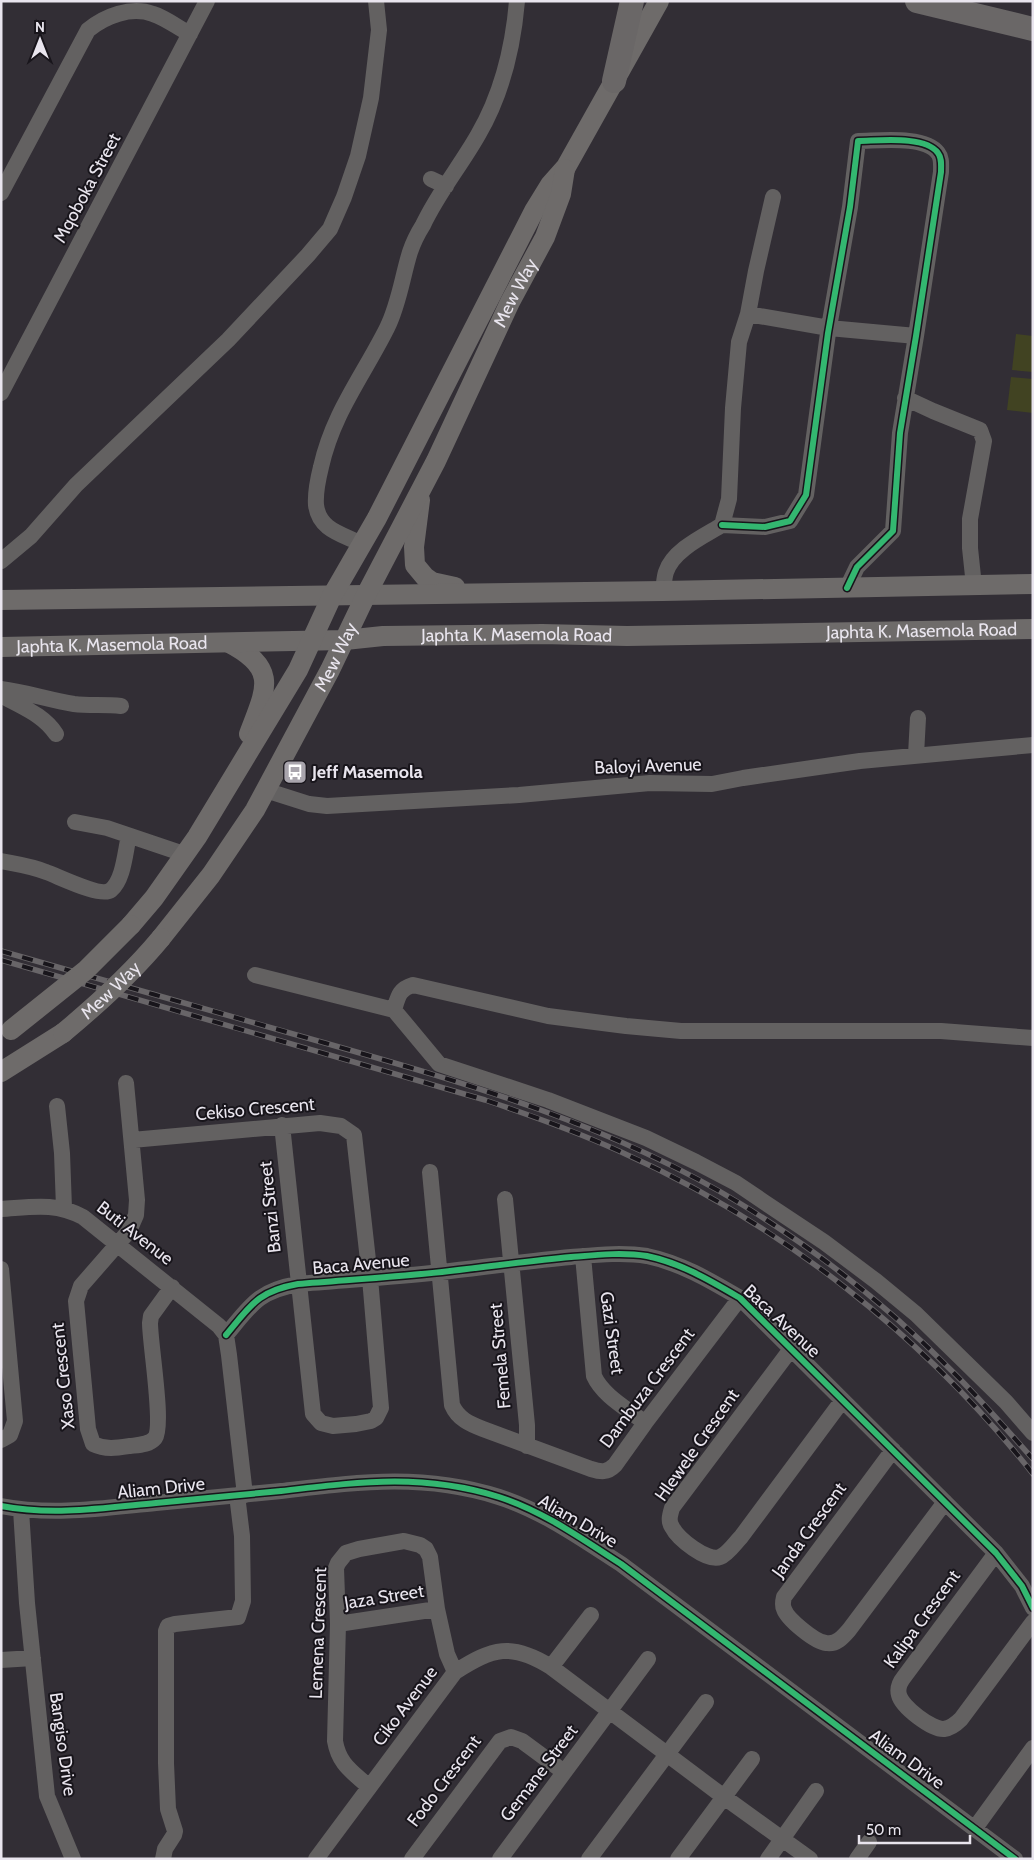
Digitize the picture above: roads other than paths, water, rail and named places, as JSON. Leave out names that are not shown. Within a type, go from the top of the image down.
[{"type":"highway","points":[[614,81],[632,1]]},
{"type":"highway","points":[[918,1],[1033,29]]},
{"type":"main road","name":"Mew Way","points":[[6,1033],[80,975],[105,953],[131,925],[154,898],[231,783],[298,670],[332,596],[377,518],[534,211],[550,186],[566,167],[659,1]]},
{"type":"main road","name":"Mew Way","points":[[1,1072],[63,1033],[142,961],[211,875],[255,810],[458,415],[510,302],[544,237],[561,194],[566,167]]},
{"type":"main road","points":[[421,490],[414,547],[415,566],[424,577],[432,582],[484,594]]},
{"type":"main road","points":[[1,600],[663,592],[1033,584]]},
{"type":"main road","name":"Japhta K. Masemola Road","points":[[1,647],[344,640],[383,636],[542,634],[627,636],[1033,629]]},
{"type":"main road","points":[[229,643],[241,649],[256,661],[261,668],[264,683],[259,708],[231,783]]},
{"type":"street","name":"Mqoboka Street","points":[[1,393],[207,1]]},
{"type":"street","points":[[1,561],[31,536],[76,485],[228,340],[330,229],[344,197],[358,156],[367,116],[379,30],[376,1]]},
{"type":"street","points":[[362,544],[322,522],[316,505],[316,494],[327,440],[346,399],[388,326],[401,293],[410,252],[426,218],[479,134],[497,95],[507,68],[517,1]]},
{"type":"street","points":[[1,193],[88,30],[96,23],[112,16],[139,10],[154,14],[190,34]]},
{"type":"street","points":[[663,592],[666,571],[678,554],[722,525],[765,527],[790,521],[802,504],[806,495],[829,328],[847,227],[858,141],[912,142],[933,148],[941,159],[900,433],[892,531],[857,567],[847,588]]},
{"type":"street","points":[[431,179],[446,186]]},
{"type":"street","points":[[722,525],[729,499],[735,372],[739,342],[748,314],[773,197]]},
{"type":"street","points":[[748,314],[829,328],[916,336]]},
{"type":"street","points":[[905,398],[933,412],[980,430],[983,436],[984,441],[970,520],[970,548],[974,586]]},
{"type":"street","points":[[1,689],[21,691],[76,704],[121,706]]},
{"type":"street","points":[[1,695],[40,716],[49,723],[56,734]]},
{"type":"street","points":[[916,755],[918,718]]},
{"type":"street","name":"Baloyi Avenue","points":[[265,790],[309,804],[346,805],[519,795],[650,783],[712,784],[819,766],[1033,745]]},
{"type":"street","points":[[75,822],[107,828],[184,854]]},
{"type":"street","points":[[1,861],[46,872],[66,881],[101,892],[107,892],[112,889],[122,868],[129,836]]},
{"type":"street","points":[[255,975],[394,1010],[438,1064],[548,1100],[646,1138],[736,1183],[846,1259],[916,1314],[1006,1402],[1033,1433]]},
{"type":"street","points":[[394,1010],[402,990],[413,985],[548,1016],[681,1031],[941,1031],[1033,1038]]},
{"type":"street","points":[[116,1243],[129,1231],[138,1208],[126,1083]]},
{"type":"street","points":[[57,1106],[62,1154],[64,1208]]},
{"type":"street","name":"Cekiso Crescent","points":[[132,1140],[282,1125],[331,1123],[348,1130],[354,1135],[370,1278]]},
{"type":"street","name":"Banzi Street","points":[[282,1125],[313,1414],[322,1423],[333,1426],[371,1421],[376,1418],[381,1408],[370,1278]]},
{"type":"street","points":[[430,1172],[440,1272]]},
{"type":"street","name":"Femela Street","points":[[505,1198],[527,1425],[527,1446]]},
{"type":"street","name":"Buti Avenue","points":[[1,1209],[44,1206],[64,1208],[83,1217],[172,1287],[219,1326],[226,1335]]},
{"type":"street","name":"Xaso Crescent","points":[[116,1243],[81,1286],[76,1301],[88,1429],[93,1444],[102,1448],[112,1449],[145,1445],[154,1439],[157,1434],[158,1406],[150,1323],[151,1316],[172,1287]]},
{"type":"street","name":"Baca Avenue","points":[[226,1335],[254,1301],[280,1287],[298,1284],[440,1272],[511,1263],[613,1254],[646,1256],[685,1268],[714,1282],[740,1298],[996,1553],[1022,1586],[1033,1608]]},
{"type":"street","name":"Gazi Street","points":[[583,1256],[594,1376],[606,1393],[645,1423]]},
{"type":"street","points":[[1,1269],[15,1421],[10,1435],[1,1440]]},
{"type":"street","name":"Dambuza Crescent","points":[[440,1272],[454,1410],[466,1422],[527,1446],[604,1472],[609,1471],[615,1465],[740,1298]]},
{"type":"street","points":[[163,1859],[164,1849],[175,1831],[168,1809],[165,1744],[166,1631],[168,1626],[175,1624],[238,1617],[243,1601],[241,1495],[226,1335]]},
{"type":"street","name":"Hlewele Crescent","points":[[792,1349],[672,1508],[670,1520],[676,1534],[707,1557],[720,1557],[725,1554],[741,1538],[842,1401]]},
{"type":"street","name":"Janda Crescent","points":[[893,1450],[784,1597],[784,1610],[793,1622],[825,1643],[833,1643],[841,1638],[945,1502]]},
{"type":"street","name":"Aliam Drive","points":[[1,1506],[22,1510],[86,1510],[389,1480],[443,1484],[499,1497],[533,1511],[569,1530],[621,1564],[1015,1859]]},
{"type":"street","name":"Bangiso Drive","points":[[22,1510],[33,1658],[47,1796],[73,1859]]},
{"type":"street","name":"Lemena Crescent","points":[[369,1787],[346,1767],[337,1752],[335,1742],[338,1624],[336,1577],[338,1563],[349,1552],[392,1543],[412,1542],[420,1545],[426,1549],[430,1557],[437,1608]]},
{"type":"street","name":"Kalipa Crescent","points":[[996,1553],[904,1677],[898,1690],[901,1701],[938,1729],[946,1729],[953,1726],[961,1720],[1033,1622]]},
{"type":"street","points":[[437,1608],[447,1654],[455,1672]]},
{"type":"street","name":"Jaza Street","points":[[338,1624],[437,1608]]},
{"type":"street","points":[[551,1667],[591,1615]]},
{"type":"street","name":"Ciko Avenue","points":[[316,1859],[455,1672],[475,1659],[493,1652],[511,1650],[523,1652],[551,1667],[810,1859]]},
{"type":"street","points":[[1,1660],[33,1658]]},
{"type":"street","points":[[610,1710],[648,1659]]},
{"type":"street","points":[[589,1859],[706,1702]]},
{"type":"street","name":"Gemane Street","points":[[500,1859],[610,1710]]},
{"type":"street","name":"Fodo Crescent","points":[[412,1859],[500,1741],[511,1737],[522,1741],[564,1772]]},
{"type":"street","points":[[678,1859],[752,1759]]},
{"type":"street","points":[[975,1828],[1030,1759]]},
{"type":"street","points":[[768,1859],[816,1792]]},
{"type":"street","points":[[857,1859],[869,1842]]},
{"type":"railway","points":[[1,951],[433,1074],[539,1109],[642,1151],[692,1176],[770,1222],[825,1261],[879,1303],[929,1348],[974,1393],[1033,1459]]},
{"type":"railway","points":[[1,960],[485,1100],[536,1117],[586,1137],[679,1180],[736,1212],[792,1248],[846,1288],[897,1330],[945,1375],[991,1423],[1033,1474]]},
{"type":"place","name":"Jeff Masemola","points":[[295,772]]}]
